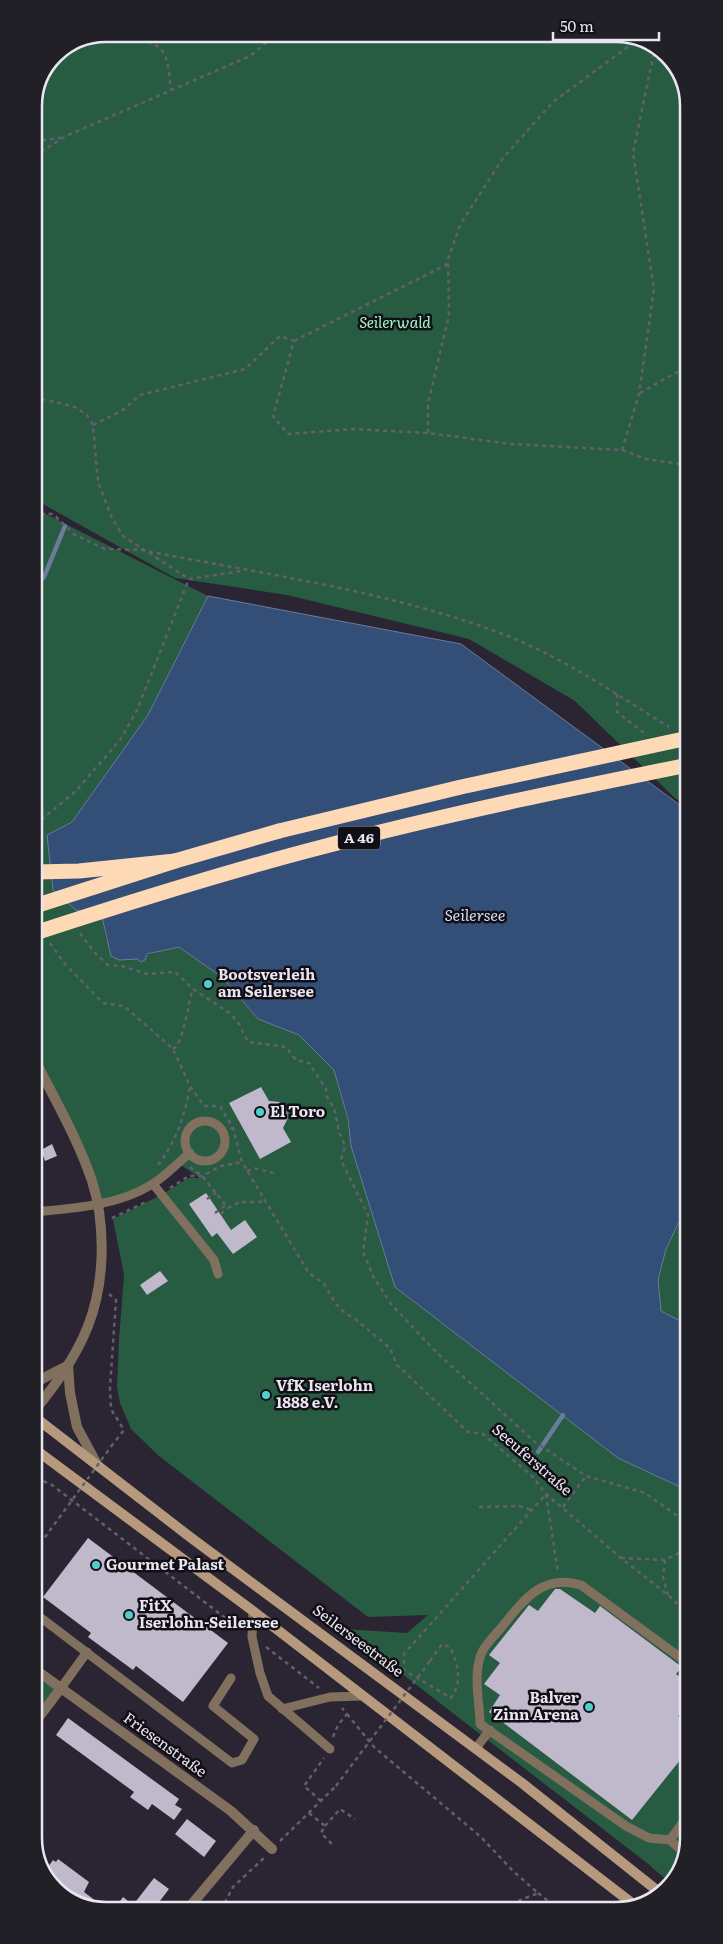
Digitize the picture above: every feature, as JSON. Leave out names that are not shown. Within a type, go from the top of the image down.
[{"type":"highway","name":"A 46","points":[[43,904],[175,860],[279,831],[460,787],[680,740]]},
{"type":"highway","name":"A 46","points":[[43,933],[127,903],[322,847],[439,819],[680,767]]},
{"type":"highway","points":[[43,872],[79,871],[175,860]]},
{"type":"main road","name":"Seilerseestraße","points":[[42,1423],[98,1467],[476,1748],[655,1889]]},
{"type":"main road","points":[[42,1455],[253,1611],[628,1900]]},
{"type":"street","points":[[42,1075],[83,1156],[98,1205],[101,1254],[98,1285],[88,1326],[68,1366],[42,1401]]},
{"type":"street","points":[[42,1379],[68,1366]]},
{"type":"street","points":[[68,1366],[70,1393],[77,1426],[98,1467]]},
{"type":"street","name":"Friesenstraße","points":[[42,1674],[203,1790],[254,1830],[272,1850]]},
{"type":"street","points":[[42,1713],[61,1688]]},
{"type":"street","points":[[194,1901],[254,1830]]},
{"type":"lane","points":[[207,1121],[216,1124],[223,1132],[224,1146],[215,1158],[203,1160],[190,1153],[185,1137],[192,1126],[207,1121]]},
{"type":"lane","points":[[42,1211],[98,1205],[119,1199],[153,1184],[190,1153]]},
{"type":"lane","points":[[153,1184],[214,1260],[218,1274]]},
{"type":"lane","points":[[679,1849],[670,1840],[649,1838],[626,1826],[480,1724],[480,1700],[476,1681],[482,1652],[527,1597],[548,1585],[566,1580],[581,1585],[680,1657]]},
{"type":"lane","points":[[253,1611],[252,1637],[260,1674],[268,1696],[330,1749]]},
{"type":"lane","points":[[42,1619],[232,1763],[242,1760],[254,1740],[214,1706],[231,1678]]},
{"type":"lane","points":[[61,1688],[87,1652]]},
{"type":"lane","points":[[282,1709],[330,1696],[362,1696]]},
{"type":"lane","points":[[476,1748],[490,1730]]},
{"type":"lane","points":[[670,1840],[680,1826]]},
{"type":"path","points":[[152,42],[158,44],[166,54],[172,90]]},
{"type":"path","points":[[43,150],[66,136],[250,56],[267,42]]},
{"type":"path","points":[[631,45],[553,102],[503,158],[460,225],[446,265],[294,342],[272,416],[288,434],[352,429],[428,433],[511,444],[622,450],[646,459],[680,464]]},
{"type":"path","points":[[622,450],[639,394],[654,289],[633,153],[654,54]]},
{"type":"path","points":[[43,140],[66,136]]},
{"type":"path","points":[[428,433],[428,404],[450,314],[448,258]]},
{"type":"path","points":[[93,425],[123,410],[140,395],[245,369],[280,336],[294,342]]},
{"type":"path","points":[[639,394],[677,372],[680,373]]},
{"type":"path","points":[[43,399],[75,408],[87,415],[93,425],[98,482],[112,518],[123,536],[188,579],[246,571]]},
{"type":"path","points":[[43,514],[53,514],[74,535],[105,549],[142,550],[409,603],[502,634],[572,665],[674,729]]},
{"type":"path","points":[[43,819],[75,792],[120,740],[137,710],[188,579]]},
{"type":"path","points":[[77,928],[94,952],[108,965],[122,966],[147,974],[175,972],[193,989],[231,1014],[240,1024],[248,1042],[286,1046],[296,1060],[309,1063],[326,1089],[327,1097],[334,1108],[338,1132],[345,1146],[341,1160],[368,1215],[363,1252],[374,1278],[391,1304],[434,1350],[535,1442],[586,1476],[645,1493],[680,1518]]},
{"type":"path","points":[[43,937],[103,1004],[124,1006],[173,1050],[190,1086],[185,1115],[167,1153],[156,1167]]},
{"type":"path","points":[[173,1050],[177,1047],[180,1039],[193,989]]},
{"type":"path","name":"Seeuferstraße","points":[[190,1086],[204,1106],[220,1106],[234,1128],[242,1162],[247,1171],[308,1272],[324,1284],[336,1304],[390,1348],[397,1365],[468,1432],[483,1434],[532,1476],[546,1494],[680,1606]]},
{"type":"path","points":[[223,1132],[234,1128]]},
{"type":"path","points":[[181,1160],[202,1176],[228,1208]]},
{"type":"path","points":[[99,1222],[125,1214],[189,1176],[202,1176],[221,1166],[242,1162]]},
{"type":"path","points":[[247,1171],[254,1168],[277,1174]]},
{"type":"path","points":[[206,1199],[216,1193]]},
{"type":"path","points":[[221,1214],[239,1202],[260,1202],[264,1200]]},
{"type":"path","points":[[215,1212],[226,1205]]},
{"type":"path","points":[[42,1541],[124,1430],[111,1409],[110,1394],[116,1300],[98,1285]]},
{"type":"path","points":[[563,1507],[586,1476]]},
{"type":"path","points":[[42,1481],[52,1485],[330,1696],[374,1747],[481,1837],[513,1871],[549,1902]]},
{"type":"path","points":[[225,1901],[233,1887],[336,1786],[430,1661],[442,1644],[450,1647],[456,1662],[459,1686],[451,1698],[404,1670],[404,1654],[546,1494]]},
{"type":"path","points":[[546,1494],[559,1582]]},
{"type":"path","points":[[479,1507],[519,1506],[533,1510]]},
{"type":"path","points":[[621,1558],[665,1560],[680,1552]]},
{"type":"path","points":[[665,1560],[663,1577],[668,1595]]},
{"type":"path","points":[[321,1801],[304,1786],[330,1749],[338,1725],[347,1714]]},
{"type":"path","points":[[333,1845],[321,1833],[340,1809],[355,1819]]},
{"type":"path","points":[[310,1812],[326,1826]]},
{"type":"path","points":[[516,1902],[538,1893]]},
{"type":"green space","name":"Seilerwald","points":[[106,42],[621,43],[641,47],[665,64],[674,78],[680,98],[680,800],[676,799],[575,701],[469,639],[287,595],[175,578],[43,504],[43,102],[47,82],[61,61],[82,47]]},
{"type":"green space","points":[[43,512],[208,596],[148,715],[72,822],[47,835],[102,917],[106,939],[119,960],[179,947],[223,978],[258,1019],[299,1035],[334,1070],[347,1117],[351,1146],[395,1287],[618,1457],[680,1487],[680,1846],[674,1866],[665,1879],[344,1629],[407,1633],[428,1615],[368,1617],[159,1456],[131,1429],[120,1403],[117,1387],[124,1275],[113,1219],[161,1195],[189,1178],[200,1178],[175,1161],[154,1181],[100,1203],[42,1073]]},
{"type":"green space","points":[[679,1222],[680,1321],[661,1311],[658,1280],[666,1249]]},
{"type":"green space","points":[[42,1678],[57,1689],[42,1709]]},
{"type":"water","name":"Seilersee","points":[[208,596],[461,644],[680,805],[680,1222],[666,1249],[658,1280],[661,1311],[680,1321],[680,1487],[618,1458],[395,1287],[351,1146],[348,1119],[334,1070],[299,1035],[258,1019],[223,978],[179,947],[147,954],[145,960],[141,962],[137,959],[119,960],[111,956],[102,917],[76,910],[53,890],[47,835],[72,822],[148,715]]},
{"type":"building","points":[[261,1087],[269,1101],[280,1102],[287,1108],[288,1118],[283,1128],[291,1142],[260,1159],[229,1103]]},
{"type":"building","points":[[52,1144],[57,1156],[45,1161],[42,1149]]},
{"type":"building","points":[[206,1193],[231,1230],[245,1220],[257,1237],[233,1254],[217,1233],[212,1237],[189,1204]]},
{"type":"building","points":[[160,1271],[168,1281],[147,1295],[140,1285]]},
{"type":"building","name":"FitX Iserlohn-Seilersee","points":[[88,1538],[228,1643],[183,1702],[136,1666],[133,1670],[88,1637],[91,1633],[43,1597]]},
{"type":"building","name":"Balver Zinn Arena","points":[[555,1589],[560,1589],[595,1613],[600,1606],[680,1666],[680,1669],[676,1674],[680,1677],[680,1713],[678,1716],[680,1718],[680,1760],[632,1820],[489,1712],[500,1695],[484,1684],[500,1663],[489,1655],[529,1605],[538,1611]]},
{"type":"building","points":[[68,1718],[179,1799],[175,1805],[182,1809],[174,1820],[152,1804],[148,1810],[130,1797],[134,1792],[56,1735]]},
{"type":"building","points":[[187,1819],[216,1841],[204,1857],[175,1834]]},
{"type":"building","points":[[58,1859],[89,1882],[84,1892],[95,1900],[82,1897],[64,1886],[49,1866],[53,1860],[56,1862]]},
{"type":"building","points":[[154,1878],[169,1889],[160,1901],[136,1901]]},
{"type":"building","points":[[123,1897],[128,1901],[120,1901]]},
{"type":"waterway","points":[[43,578],[65,526]]},
{"type":"waterway","points":[[538,1452],[563,1415]]},
{"type":"place","name":"Bootsverleih am Seilersee","points":[[208,984]]},
{"type":"place","name":"El Toro","points":[[260,1112]]},
{"type":"place","name":"VfK Iserlohn 1888 e.V.","points":[[266,1395]]},
{"type":"place","name":"Gourmet Palast","points":[[96,1565]]},
{"type":"place","name":"FitX Iserlohn-Seilersee","points":[[129,1615]]},
{"type":"place","name":"Balver Zinn Arena","points":[[589,1707]]}]
